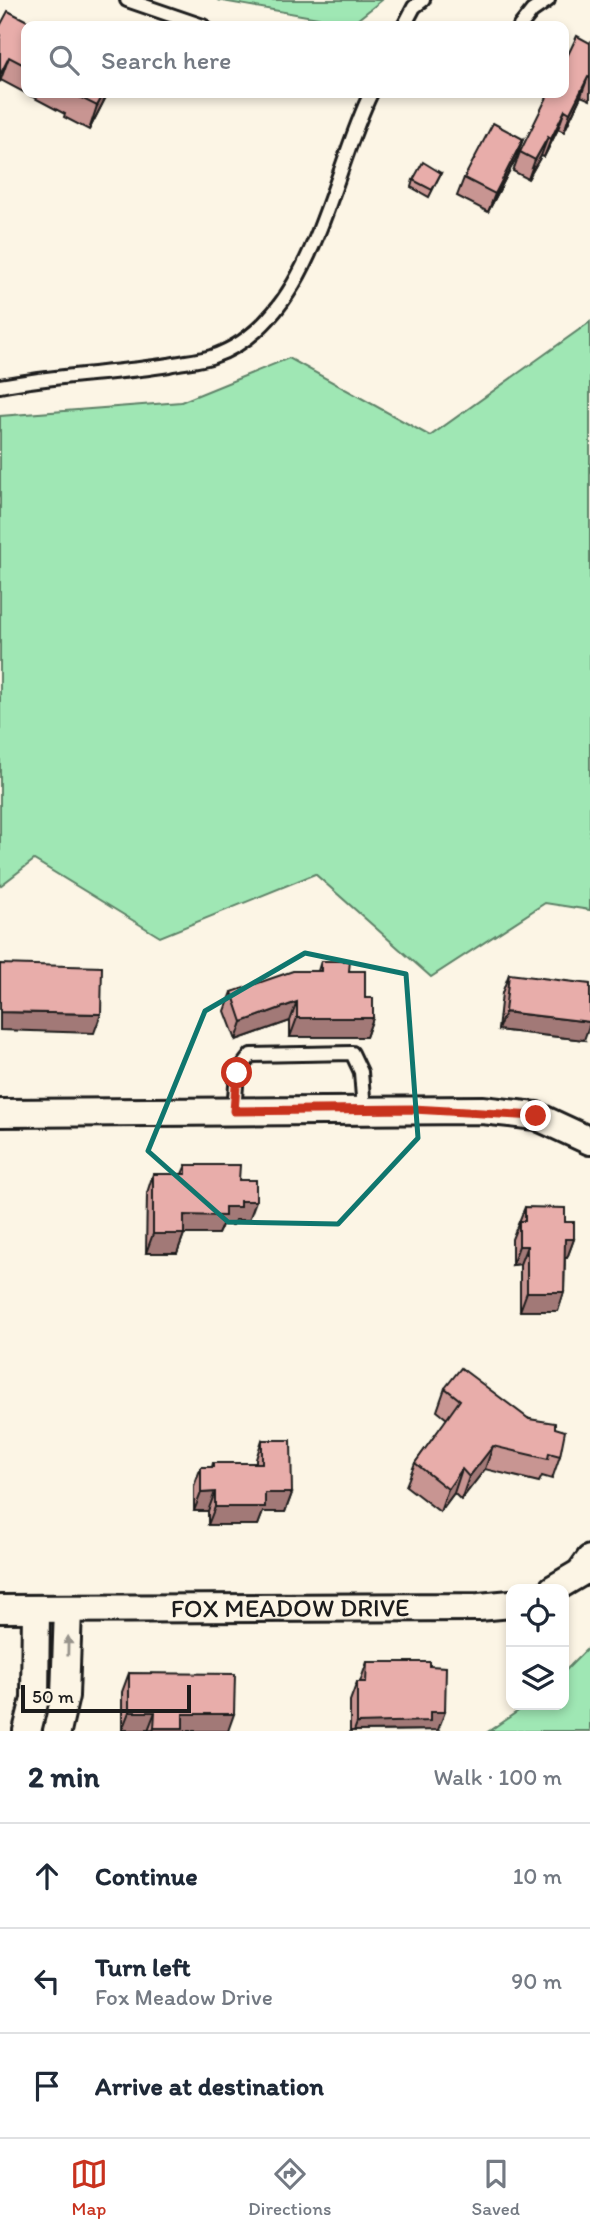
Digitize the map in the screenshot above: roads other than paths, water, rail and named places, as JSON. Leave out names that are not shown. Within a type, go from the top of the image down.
[{"type":"street","points":[[0,1113],[482,1111],[536,1116],[590,1142]]},
{"type":"street","points":[[561,1584],[580,1573],[590,1559]]},
{"type":"street","name":"FOX MEADOW DRIVE","points":[[0,1609],[465,1607],[506,1604]]},
{"type":"street","points":[[27,1731],[36,1675],[36,1609]]},
{"type":"street","points":[[57,1731],[65,1696],[68,1609]]},
{"type":"lane","points":[[127,0],[188,21]]},
{"type":"lane","points":[[407,21],[414,7],[423,0]]},
{"type":"lane","points":[[524,21],[532,11],[548,0]]},
{"type":"lane","points":[[0,386],[34,379],[124,372],[210,357],[245,341],[281,304],[299,274],[337,185],[369,98]]},
{"type":"lane","points":[[234,1111],[237,1073],[251,1055],[352,1053],[361,1072],[363,1110]]}]
